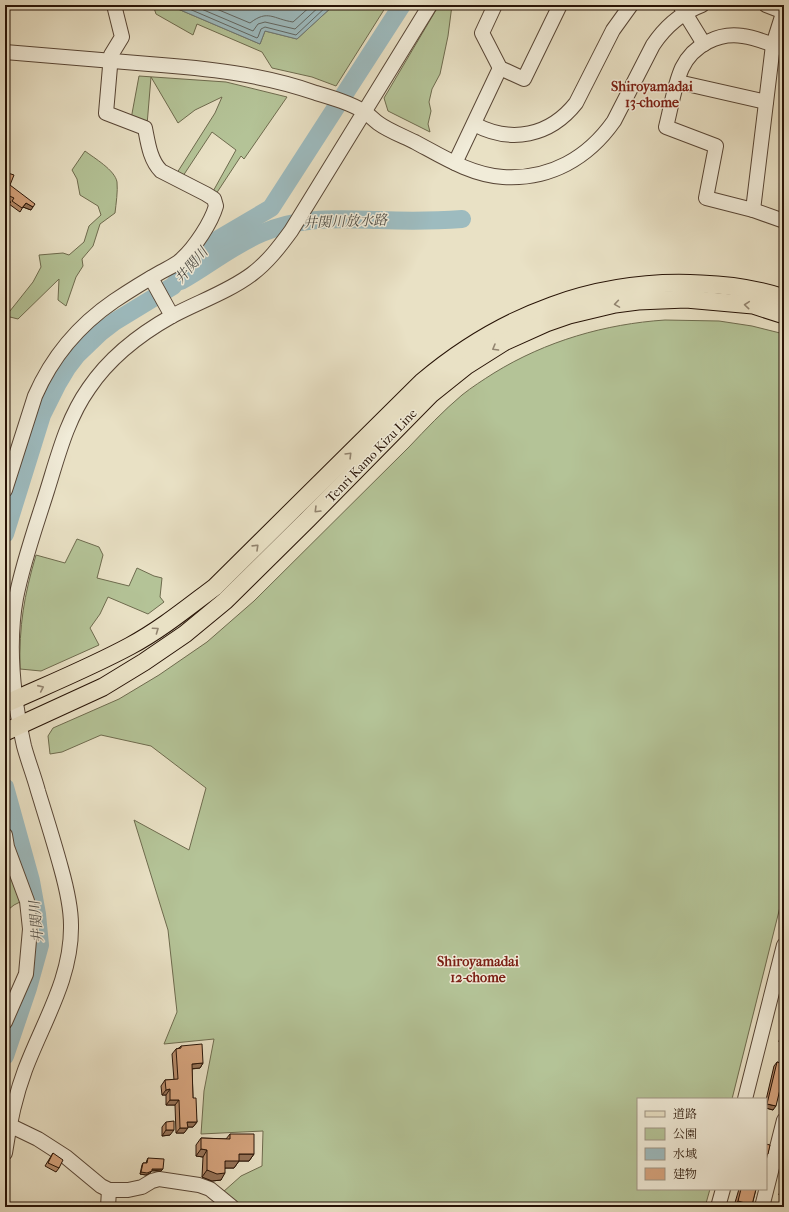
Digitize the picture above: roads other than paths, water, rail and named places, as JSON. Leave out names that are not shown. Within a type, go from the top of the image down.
[{"type":"main road","name":"Tenri Kamo Kizu Line","points":[[10,702],[96,664],[131,646],[202,597],[215,587],[304,501],[422,382],[457,354],[494,331],[534,312],[569,300],[598,292],[642,285],[687,283],[733,285],[774,294],[784,298]]},
{"type":"main road","name":"Tenri Kamo Kizu Line","points":[[5,732],[103,687],[144,662],[185,634],[230,595],[308,519],[431,394],[466,366],[504,342],[546,323],[569,315],[592,309],[638,301],[686,299],[753,305],[784,315]]},
{"type":"street","points":[[5,490],[35,396],[41,382],[55,358],[91,319],[114,301],[152,280],[182,260],[201,236],[216,208],[214,199],[161,171],[156,166],[152,158],[145,128],[106,113],[112,61],[111,55],[122,37],[114,5]]},
{"type":"street","points":[[5,1153],[10,1105],[58,994],[66,971],[71,945],[72,922],[67,891],[51,830],[24,747],[20,725],[10,702],[12,625],[16,600],[25,564],[52,475],[72,416],[96,377],[117,355],[169,310],[230,287],[251,275],[277,250],[292,231],[316,189],[430,5]]},
{"type":"street","points":[[495,5],[482,33],[500,68],[524,79],[560,5]]},
{"type":"street","points":[[474,124],[501,134],[521,135],[540,130],[556,122],[576,103],[613,30],[631,5]]},
{"type":"street","points":[[5,52],[203,68],[256,77],[299,87],[350,105],[365,112],[383,116],[457,159],[493,168],[516,171],[553,165],[575,154],[594,138],[610,118],[647,42],[654,33],[669,17],[683,8],[702,5]]},
{"type":"street","points":[[753,210],[766,102],[784,12],[766,5]]},
{"type":"street","points":[[683,8],[704,44]]},
{"type":"street","points":[[778,47],[751,38],[735,36],[711,40],[704,44],[691,54],[682,68],[666,127],[716,146],[706,198],[753,210],[784,221]]},
{"type":"street","points":[[457,159],[500,68]]},
{"type":"street","points":[[678,82],[766,102]]},
{"type":"street","points":[[152,280],[169,310]]},
{"type":"street","points":[[5,835],[7,847],[27,901],[30,929],[26,974],[5,1022]]},
{"type":"street","points":[[745,1098],[784,945]]},
{"type":"street","points":[[767,1187],[784,1120]]},
{"type":"street","points":[[9,1125],[44,1143],[66,1157],[101,1186],[109,1190],[128,1190],[142,1187],[159,1179],[199,1185],[210,1189],[232,1207]]},
{"type":"street","points":[[108,1207],[109,1190]]},
{"type":"street","points":[[718,1207],[723,1190]]},
{"type":"street","points":[[762,1207],[766,1190]]},
{"type":"water","points":[[176,5],[334,5],[297,39],[265,31],[260,44],[178,9]]},
{"type":"waterway","name":"井関川","points":[[5,534],[42,415],[67,368],[77,355],[101,332],[114,322],[173,286],[203,248],[271,208],[402,5]]},
{"type":"waterway","name":"井関川放水路","points":[[181,281],[251,238],[291,224],[305,221],[334,219],[410,221],[462,219]]},
{"type":"waterway","name":"井関川","points":[[5,787],[31,881],[37,914],[40,945],[28,988],[5,1056]]},
{"type":"district","name":"Shiroyamadai 13-chome","points":[[652,94]]},
{"type":"district","name":"Shiroyamadai 12-chome","points":[[478,970]]}]
